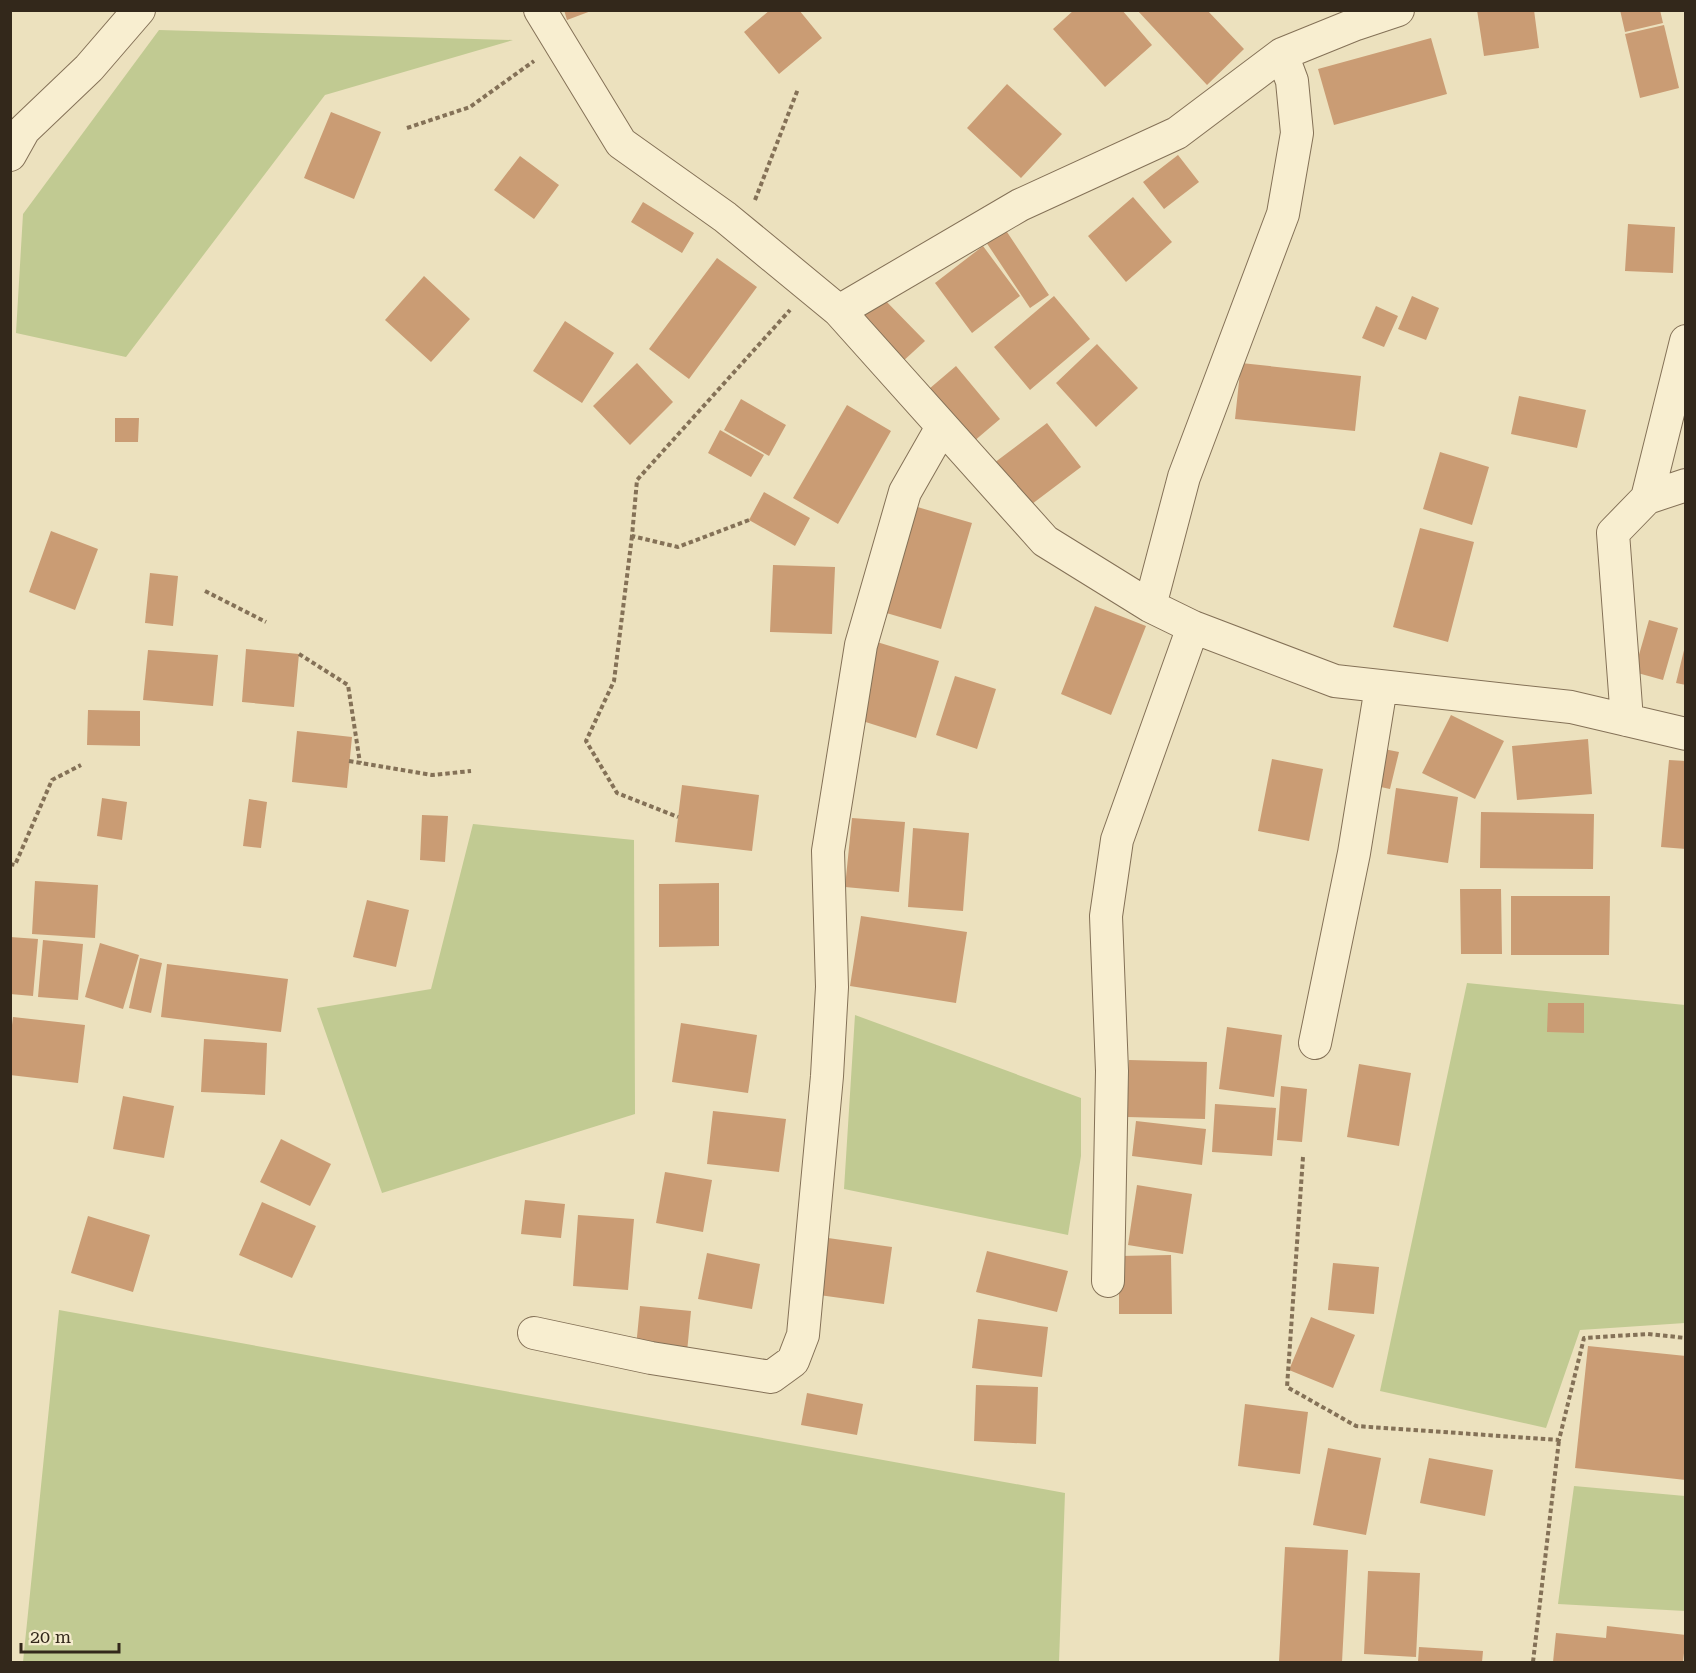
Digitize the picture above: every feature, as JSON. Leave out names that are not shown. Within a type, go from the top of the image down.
[{"type":"street","points":[[10,155],[24,130],[89,68],[139,10]]},
{"type":"street","points":[[540,10],[621,143],[742,231],[839,311],[1045,541],[1150,606],[1193,627],[1335,681],[1571,707],[1686,734]]},
{"type":"street","points":[[839,311],[1020,205],[1177,133],[1282,54],[1356,24],[1398,10]]},
{"type":"street","points":[[1150,606],[1184,477],[1282,214],[1297,133],[1292,81],[1282,54]]},
{"type":"street","points":[[1647,498],[1686,341]]},
{"type":"street","points":[[534,1333],[651,1358],[771,1377],[793,1361],[803,1335],[827,1076],[832,987],[828,851],[861,645],[905,492],[942,427]]},
{"type":"street","points":[[1627,720],[1612,533],[1647,498],[1686,485]]},
{"type":"street","points":[[1108,1281],[1112,1071],[1106,916],[1117,840],[1193,627]]},
{"type":"street","points":[[1316,1043],[1354,853],[1381,687]]},
{"type":"path","points":[[407,128],[470,107],[560,44]]},
{"type":"path","points":[[742,231],[798,88]]},
{"type":"path","points":[[678,816],[617,793],[586,741],[614,681],[637,480],[810,287]]},
{"type":"path","points":[[632,536],[678,547],[749,520]]},
{"type":"path","points":[[205,591],[266,622]]},
{"type":"path","points":[[299,654],[348,685],[360,763]]},
{"type":"path","points":[[349,761],[432,775],[471,771]]},
{"type":"path","points":[[10,864],[15,865],[52,780],[81,765]]},
{"type":"path","points":[[1303,1157],[1287,1387],[1356,1426],[1559,1440]]},
{"type":"path","points":[[1533,1662],[1559,1440],[1584,1338],[1648,1334],[1686,1338]]},
{"type":"green space","points":[[159,30],[513,40],[325,95],[126,357],[16,333],[23,214]]},
{"type":"green space","points":[[473,824],[634,840],[635,1114],[382,1193],[317,1008],[431,989]]},
{"type":"green space","points":[[1467,983],[1685,1005],[1685,1323],[1580,1330],[1546,1428],[1380,1391]]},
{"type":"green space","points":[[855,1015],[1081,1098],[1081,1156],[1068,1235],[844,1189]]},
{"type":"green space","points":[[59,1310],[1065,1493],[1059,1662],[23,1662]]},
{"type":"green space","points":[[1574,1486],[1685,1496],[1685,1611],[1558,1604]]},
{"type":"building","points":[[564,10],[591,10],[591,11],[567,20]]},
{"type":"building","points":[[770,10],[799,10],[822,38],[779,74],[744,32]]},
{"type":"building","points":[[1074,10],[1122,10],[1152,45],[1105,87],[1053,29]]},
{"type":"building","points":[[1137,10],[1207,10],[1244,49],[1207,85]]},
{"type":"building","points":[[1477,10],[1534,10],[1539,48],[1484,56]]},
{"type":"building","points":[[1620,10],[1660,10],[1663,23],[1625,32]]},
{"type":"building","points":[[1664,25],[1679,88],[1640,98],[1625,34]]},
{"type":"building","points":[[1431,38],[1447,94],[1334,125],[1318,69]]},
{"type":"building","points":[[1007,84],[1062,134],[1021,178],[967,128]]},
{"type":"building","points":[[331,112],[381,132],[354,199],[304,178]]},
{"type":"building","points":[[1178,155],[1199,182],[1164,209],[1143,182]]},
{"type":"building","points":[[520,156],[559,185],[534,219],[494,190]]},
{"type":"building","points":[[1133,197],[1172,242],[1126,282],[1088,236]]},
{"type":"building","points":[[643,202],[694,233],[682,253],[631,222]]},
{"type":"building","points":[[1628,224],[1675,227],[1673,273],[1625,271]]},
{"type":"building","points":[[1003,226],[1049,295],[1030,308],[984,239]]},
{"type":"building","points":[[983,246],[1020,296],[972,333],[935,283]]},
{"type":"building","points":[[717,258],[757,287],[689,379],[649,349]]},
{"type":"building","points":[[424,276],[470,319],[431,362],[385,320]]},
{"type":"building","points":[[881,296],[925,341],[901,363],[858,318]]},
{"type":"building","points":[[1054,296],[1090,339],[1030,390],[994,347]]},
{"type":"building","points":[[1412,296],[1439,308],[1426,340],[1398,329]]},
{"type":"building","points":[[1376,306],[1398,316],[1384,347],[1362,338]]},
{"type":"building","points":[[565,321],[614,353],[582,403],[533,371]]},
{"type":"building","points":[[1097,344],[1138,388],[1096,427],[1056,383]]},
{"type":"building","points":[[637,363],[673,402],[630,445],[593,406]]},
{"type":"building","points":[[1241,363],[1361,376],[1355,431],[1235,419]]},
{"type":"building","points":[[956,366],[1000,419],[973,442],[929,389]]},
{"type":"building","points":[[1519,396],[1586,410],[1577,448],[1511,434]]},
{"type":"building","points":[[741,399],[786,425],[769,456],[724,430]]},
{"type":"building","points":[[847,405],[891,431],[838,524],[793,498]]},
{"type":"building","points":[[115,418],[139,418],[138,442],[115,442]]},
{"type":"building","points":[[1047,423],[1081,467],[1028,507],[994,463]]},
{"type":"building","points":[[720,430],[764,455],[751,477],[708,453]]},
{"type":"building","points":[[1440,452],[1489,467],[1472,525],[1423,509]]},
{"type":"building","points":[[764,492],[810,518],[795,546],[749,520]]},
{"type":"building","points":[[914,506],[972,523],[941,629],[883,612]]},
{"type":"building","points":[[1420,528],[1474,542],[1448,642],[1393,627]]},
{"type":"building","points":[[51,531],[98,549],[75,610],[29,592]]},
{"type":"building","points":[[773,565],[835,567],[832,634],[770,632]]},
{"type":"building","points":[[150,573],[178,576],[173,626],[145,623]]},
{"type":"building","points":[[1095,606],[1146,626],[1111,715],[1061,694]]},
{"type":"building","points":[[1649,620],[1678,628],[1663,680],[1634,672]]},
{"type":"building","points":[[877,642],[939,661],[916,738],[853,718]]},
{"type":"building","points":[[1686,647],[1686,685],[1676,683]]},
{"type":"building","points":[[246,649],[299,654],[294,707],[242,702]]},
{"type":"building","points":[[148,650],[218,655],[213,706],[143,700]]},
{"type":"building","points":[[955,676],[996,689],[977,749],[936,735]]},
{"type":"building","points":[[88,710],[140,711],[140,746],[87,745]]},
{"type":"building","points":[[1451,715],[1504,741],[1475,799],[1422,773]]},
{"type":"building","points":[[297,731],[352,737],[347,788],[292,782]]},
{"type":"building","points":[[1588,739],[1592,794],[1517,800],[1512,746]]},
{"type":"building","points":[[1384,749],[1399,752],[1390,789],[1376,786]]},
{"type":"building","points":[[1272,759],[1323,769],[1309,841],[1258,831]]},
{"type":"building","points":[[1669,760],[1686,761],[1686,849],[1661,847]]},
{"type":"building","points":[[682,785],[759,795],[752,851],[675,842]]},
{"type":"building","points":[[1396,788],[1458,797],[1448,863],[1387,854]]},
{"type":"building","points":[[102,798],[127,802],[122,840],[97,836]]},
{"type":"building","points":[[249,799],[267,802],[261,848],[243,846]]},
{"type":"building","points":[[1481,812],[1594,814],[1593,869],[1480,868]]},
{"type":"building","points":[[422,815],[448,816],[445,862],[420,860]]},
{"type":"building","points":[[852,818],[905,822],[899,892],[845,887]]},
{"type":"building","points":[[913,828],[969,833],[963,911],[908,907]]},
{"type":"building","points":[[35,881],[98,885],[95,938],[32,934]]},
{"type":"building","points":[[719,883],[719,946],[659,947],[659,884]]},
{"type":"building","points":[[1460,889],[1501,889],[1502,954],[1461,954]]},
{"type":"building","points":[[1511,896],[1610,896],[1609,955],[1511,955]]},
{"type":"building","points":[[367,900],[409,910],[396,967],[353,957]]},
{"type":"building","points":[[861,916],[967,932],[956,1003],[850,986]]},
{"type":"building","points":[[10,937],[38,939],[33,996],[10,994]]},
{"type":"building","points":[[43,940],[83,944],[78,1000],[38,997]]},
{"type":"building","points":[[100,943],[139,955],[123,1009],[85,997]]},
{"type":"building","points":[[140,958],[162,963],[151,1013],[129,1008]]},
{"type":"building","points":[[167,964],[288,979],[281,1032],[161,1017]]},
{"type":"building","points":[[1548,1003],[1584,1003],[1584,1033],[1547,1032]]},
{"type":"building","points":[[13,1017],[85,1025],[78,1083],[10,1075]]},
{"type":"building","points":[[681,1023],[757,1035],[748,1093],[672,1082]]},
{"type":"building","points":[[1227,1027],[1282,1035],[1274,1097],[1219,1089]]},
{"type":"building","points":[[204,1039],[267,1043],[265,1095],[201,1092]]},
{"type":"building","points":[[1129,1060],[1207,1062],[1205,1119],[1127,1117]]},
{"type":"building","points":[[1359,1064],[1411,1073],[1399,1146],[1347,1137]]},
{"type":"building","points":[[1281,1086],[1307,1089],[1302,1142],[1277,1140]]},
{"type":"building","points":[[123,1096],[174,1106],[164,1158],[113,1149]]},
{"type":"building","points":[[1215,1104],[1276,1108],[1272,1156],[1212,1152]]},
{"type":"building","points":[[713,1111],[786,1119],[779,1172],[707,1164]]},
{"type":"building","points":[[1136,1121],[1206,1129],[1202,1165],[1132,1156]]},
{"type":"building","points":[[281,1139],[331,1164],[310,1206],[260,1182]]},
{"type":"building","points":[[665,1172],[712,1180],[703,1232],[656,1223]]},
{"type":"building","points":[[1137,1185],[1192,1194],[1183,1254],[1128,1245]]},
{"type":"building","points":[[525,1200],[565,1204],[561,1238],[521,1234]]},
{"type":"building","points":[[262,1202],[316,1226],[292,1278],[239,1255]]},
{"type":"building","points":[[578,1215],[634,1219],[628,1290],[573,1286]]},
{"type":"building","points":[[88,1216],[150,1235],[133,1292],[71,1273]]},
{"type":"building","points":[[828,1238],[892,1247],[884,1304],[819,1295]]},
{"type":"building","points":[[987,1251],[1068,1271],[1057,1312],[976,1292]]},
{"type":"building","points":[[707,1253],[760,1264],[752,1309],[698,1299]]},
{"type":"building","points":[[1171,1255],[1172,1314],[1119,1314],[1119,1256]]},
{"type":"building","points":[[1333,1263],[1379,1267],[1374,1314],[1328,1310]]},
{"type":"building","points":[[640,1306],[691,1311],[687,1352],[636,1347]]},
{"type":"building","points":[[1311,1317],[1355,1335],[1333,1388],[1289,1370]]},
{"type":"building","points":[[978,1319],[1048,1327],[1042,1377],[972,1368]]},
{"type":"building","points":[[1588,1346],[1686,1356],[1686,1480],[1575,1468]]},
{"type":"building","points":[[976,1385],[1038,1387],[1036,1444],[974,1441]]},
{"type":"building","points":[[807,1393],[863,1404],[857,1435],[801,1425]]},
{"type":"building","points":[[1245,1404],[1308,1412],[1300,1474],[1238,1466]]},
{"type":"building","points":[[1328,1448],[1381,1458],[1366,1535],[1313,1525]]},
{"type":"building","points":[[1429,1458],[1493,1470],[1485,1516],[1420,1503]]},
{"type":"building","points":[[1285,1547],[1348,1550],[1342,1662],[1279,1662]]},
{"type":"building","points":[[1368,1571],[1420,1573],[1416,1657],[1364,1654]]},
{"type":"building","points":[[1607,1626],[1686,1635],[1683,1662],[1553,1662],[1556,1633],[1606,1638]]},
{"type":"building","points":[[1419,1647],[1483,1651],[1482,1662],[1418,1662]]}]
